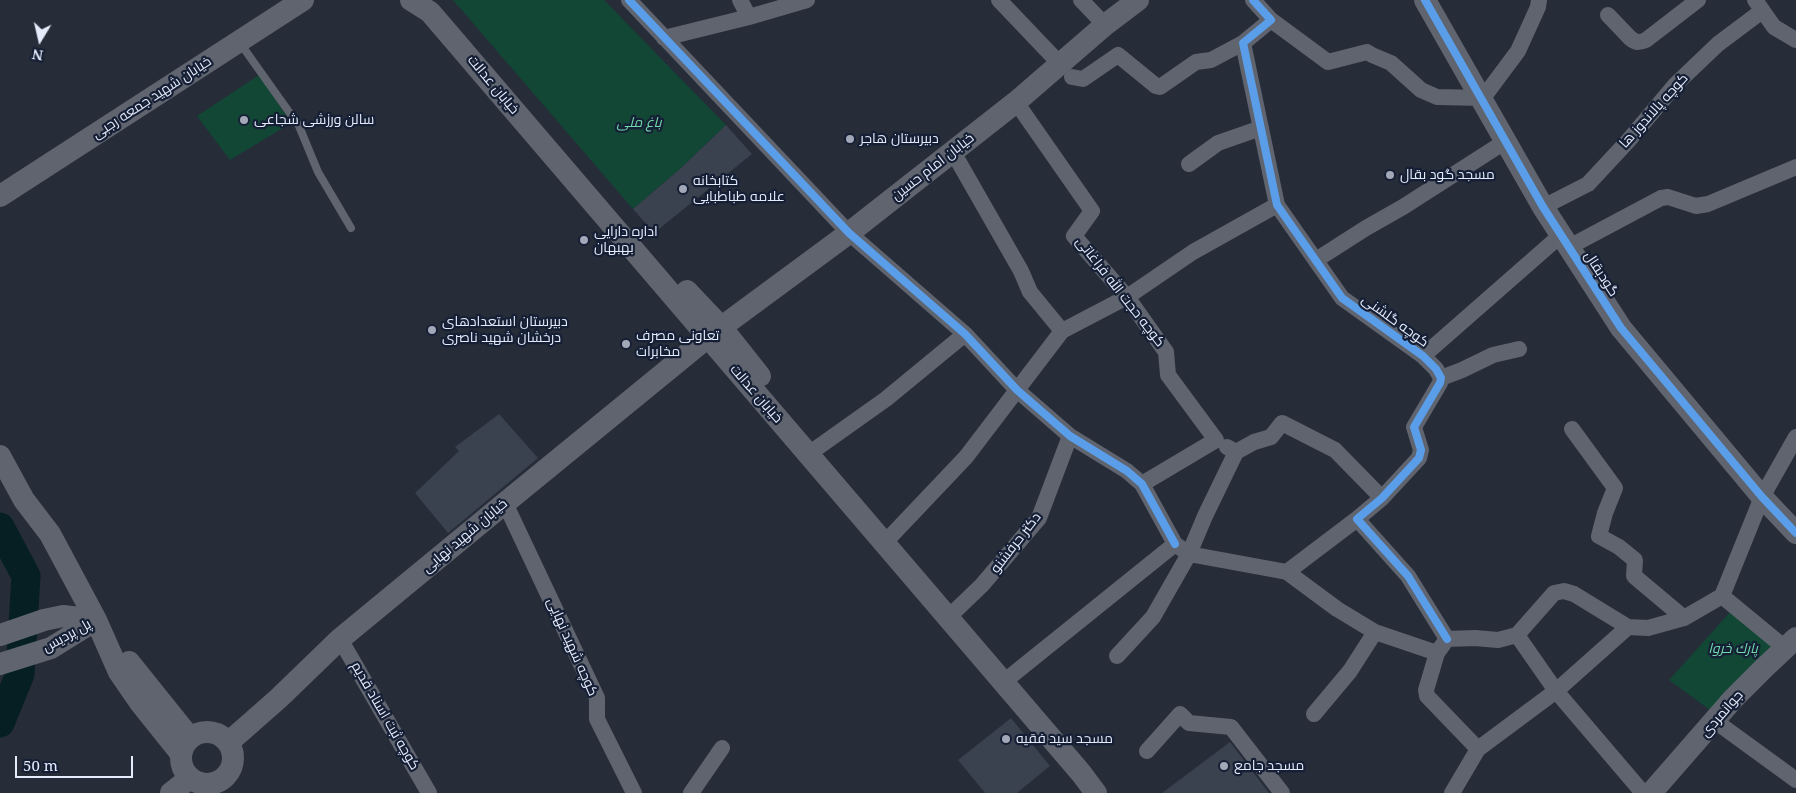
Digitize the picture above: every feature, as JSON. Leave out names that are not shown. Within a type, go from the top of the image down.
[{"type":"main road","name":"خیابان شهید جمعه رجبی","points":[[0,196],[303,0]]},
{"type":"main road","name":"خیابان عدالت","points":[[411,0],[430,12],[818,448],[955,611],[1113,793]]},
{"type":"main road","name":"خیابان عدالت","points":[[437,0],[462,33],[645,247],[1096,793]]},
{"type":"main road","name":"خیابان امام حسین","points":[[715,332],[848,233],[1016,102],[1066,70],[1105,25],[1138,0]]},
{"type":"main road","name":"گودبقال","points":[[1425,0],[1483,98],[1543,206],[1621,328],[1762,496],[1796,533]]},
{"type":"main road","name":"خیابان شهید نهایی","points":[[229,742],[279,698],[340,639],[715,332]]},
{"type":"main road","points":[[2,456],[24,500],[50,534],[96,620],[119,672],[185,746]]},
{"type":"main road","name":"پل پردیس","points":[[0,635],[44,620],[63,616],[96,620]]},
{"type":"main road","name":"پل پردیس","points":[[0,664],[51,648],[96,620]]},
{"type":"main road","name":"جوانمردی","points":[[1651,793],[1733,699],[1791,643]]},
{"type":"main road","points":[[210,731],[221,735],[229,742],[234,752],[234,761],[226,787],[196,782],[184,771],[181,762],[185,746],[199,732],[210,731]]},
{"type":"main road","points":[[171,793],[190,778]]},
{"type":"street","points":[[629,0],[848,233],[965,334],[1017,390],[1070,436],[1127,471],[1142,484],[1175,544],[1189,554],[1287,572],[1337,609],[1375,632],[1437,654]]},
{"type":"street","points":[[740,0],[749,17]]},
{"type":"street","points":[[664,38],[749,17],[807,0]]},
{"type":"street","points":[[999,0],[1066,70],[1083,79],[1118,55],[1160,88],[1196,62],[1211,60],[1243,43],[1271,20]]},
{"type":"street","points":[[1081,0],[1105,25]]},
{"type":"street","points":[[1253,0],[1271,20],[1328,62],[1367,52],[1391,63],[1421,90],[1437,97],[1483,98],[1518,51],[1538,7],[1539,0]]},
{"type":"street","points":[[1608,15],[1634,42],[1640,43],[1698,0]]},
{"type":"street","points":[[1759,5],[1774,27],[1796,40]]},
{"type":"street","name":"کوچه پالاندوز ها","points":[[1543,206],[1588,184],[1628,141],[1676,84],[1759,5]]},
{"type":"street","name":"کوچه گلشنی","points":[[1243,43],[1278,205],[1342,298],[1423,356],[1436,369],[1441,378]]},
{"type":"street","name":"کوچه حجت الله فراغاتی","points":[[1016,102],[1092,212],[1074,236],[1127,297],[1166,352],[1168,375],[1216,440]]},
{"type":"street","points":[[1189,164],[1218,143],[1261,128]]},
{"type":"street","points":[[1316,260],[1506,141]]},
{"type":"street","points":[[952,152],[1021,271],[1030,292],[1062,331]]},
{"type":"street","points":[[1423,356],[1565,241],[1661,198],[1668,198],[1696,206],[1708,204],[1796,167]]},
{"type":"street","points":[[891,536],[966,457],[1062,331],[1127,297],[1193,252],[1278,205]]},
{"type":"street","points":[[818,448],[886,399],[965,334]]},
{"type":"street","points":[[1287,572],[1358,519],[1382,498],[1419,458],[1421,450],[1414,427],[1440,383],[1441,378],[1493,355],[1519,349]]},
{"type":"street","points":[[1117,656],[1153,617],[1189,554],[1236,452],[1254,442],[1272,437],[1282,423],[1335,450],[1382,498]]},
{"type":"street","points":[[1572,429],[1615,488],[1605,513],[1599,536],[1619,547],[1635,560],[1634,576],[1684,618]]},
{"type":"street","name":"دکتر حرفشنو","points":[[955,611],[982,585],[1039,518],[1070,436]]},
{"type":"street","points":[[1447,639],[1475,638],[1498,640],[1517,635],[1554,593],[1564,591],[1574,594],[1628,627],[1648,628],[1684,618],[1722,596],[1762,496],[1796,437]]},
{"type":"street","points":[[1142,484],[1216,440],[1236,452]]},
{"type":"street","name":"کوچه شهید نهایی","points":[[505,503],[597,698],[597,719],[634,793]]},
{"type":"street","points":[[1358,519],[1408,576],[1447,639]]},
{"type":"street","points":[[1012,676],[1175,544]]},
{"type":"street","points":[[1722,596],[1791,643]]},
{"type":"street","points":[[1452,793],[1478,749],[1556,691],[1628,627]]},
{"type":"street","points":[[1314,714],[1350,671],[1375,632]]},
{"type":"street","points":[[1517,635],[1556,691],[1643,793]]},
{"type":"street","name":"کوچه ثبت اسناد قدیم","points":[[340,639],[429,793]]},
{"type":"street","points":[[1447,639],[1437,654],[1426,690],[1426,696],[1478,749]]},
{"type":"street","points":[[1147,751],[1180,714],[1189,723],[1231,728],[1282,793]]},
{"type":"street","points":[[1715,721],[1796,780]]},
{"type":"street","points":[[691,793],[722,748]]},
{"type":"lane","points":[[238,42],[300,126],[318,172],[351,228]]},
{"type":"green space","name":"باغ ملی","points":[[453,0],[604,0],[726,125],[680,169],[633,209]]},
{"type":"green space","name":"سالن ورزشی شجاعی","points":[[259,75],[291,123],[230,160],[197,116]]},
{"type":"green space","name":"پارك خروا","points":[[1731,611],[1774,648],[1710,710],[1669,680]]},
{"type":"building","name":"کتابخانه علامه طباطبایی","points":[[726,125],[752,154],[654,233],[633,209],[680,169]]},
{"type":"building","points":[[499,414],[538,458],[448,533],[415,493],[459,451],[455,447]]},
{"type":"building","name":"مسجد سید فقیه","points":[[1011,718],[1050,766],[1017,793],[985,793],[958,760]]},
{"type":"building","name":"مسجد جامع","points":[[1230,742],[1269,793],[1162,793]]},
{"type":"waterway","points":[[0,527],[26,576],[20,674],[0,723]]},
{"type":"cycle path","points":[[629,0],[849,233],[965,334],[1017,390],[1070,436],[1127,471],[1142,484],[1175,544]]},
{"type":"cycle path","points":[[1253,0],[1271,20],[1243,43],[1277,205],[1342,298],[1423,356],[1436,369],[1441,378],[1440,383],[1414,427],[1421,450],[1419,458],[1382,498],[1357,519],[1408,576],[1447,639]]},
{"type":"cycle path","points":[[1425,0],[1543,207],[1621,328],[1762,497],[1796,533]]},
{"type":"place","name":"سالن ورزشی شجاعی","points":[[244,120]]},
{"type":"place","name":"دبیرستان هاجر","points":[[850,139]]},
{"type":"place","name":"مسجد گود بقال","points":[[1390,175]]},
{"type":"place","name":"کتابخانه علامه طباطبایی","points":[[683,189]]},
{"type":"place","name":"اداره دارایی بهبهان","points":[[584,240]]},
{"type":"place","name":"دبیرستان استعدادهای درخشان شهید ناصری","points":[[432,330]]},
{"type":"place","name":"تعاونی مصرف مخابرات","points":[[626,344]]},
{"type":"place","name":"مسجد سید فقیه","points":[[1006,739]]},
{"type":"place","name":"مسجد جامع","points":[[1224,766]]}]
